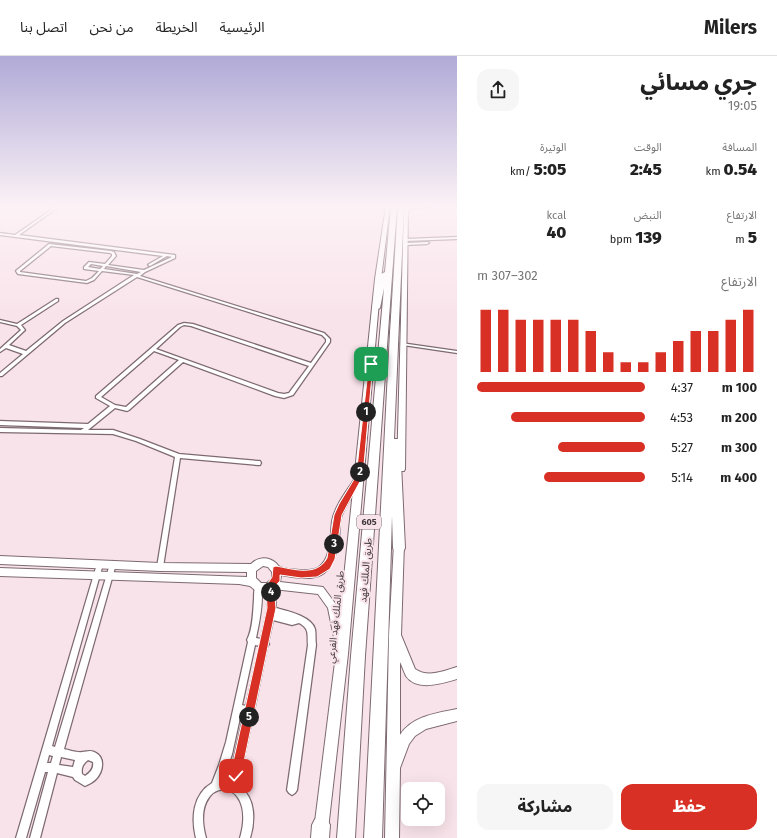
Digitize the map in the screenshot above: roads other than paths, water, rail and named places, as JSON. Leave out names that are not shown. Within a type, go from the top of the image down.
[{"type":"highway","name":"طريق الملك فهد","points":[[373,838],[392,365],[401,242]]},
{"type":"highway","points":[[376,308],[390,243]]},
{"type":"highway","name":"طريق الملك فهد","points":[[346,838],[390,243]]},
{"type":"highway","points":[[392,365],[399,548]]},
{"type":"main road","name":"طريق الملك فهد الفرعي","points":[[320,834],[342,654],[384,242]]},
{"type":"main road","points":[[392,838],[395,635],[399,548],[406,242]]},
{"type":"main road","points":[[395,635],[411,674],[423,680],[457,673]]},
{"type":"main road","points":[[394,770],[406,736],[415,728],[425,723],[457,715]]},
{"type":"street","points":[[0,375],[64,322],[144,271],[175,256],[70,242]]},
{"type":"street","points":[[50,245],[113,253],[114,256],[105,266],[93,279],[82,282],[24,274],[19,273],[18,271],[50,245]]},
{"type":"street","points":[[144,271],[148,266],[167,254]]},
{"type":"street","points":[[144,271],[90,263],[85,268],[138,275],[323,334],[328,339],[328,342],[291,394],[284,396],[277,395],[154,349]]},
{"type":"street","points":[[18,325],[57,300]]},
{"type":"street","points":[[0,321],[18,325],[23,330],[0,351]]},
{"type":"street","points":[[182,360],[127,409],[114,406],[98,397],[179,326],[184,324],[192,324],[311,365]]},
{"type":"street","points":[[403,344],[457,352]]},
{"type":"street","points":[[6,346],[26,353]]},
{"type":"street","points":[[82,432],[114,406]]},
{"type":"street","points":[[0,423],[90,426]]},
{"type":"street","points":[[0,430],[113,432],[178,456],[258,463]]},
{"type":"street","points":[[160,567],[178,456]]},
{"type":"street","points":[[276,570],[301,574],[317,573],[327,567],[331,559],[338,515],[360,476]]},
{"type":"street","points":[[0,560],[160,567],[252,568]]},
{"type":"street","points":[[215,787],[223,770],[258,604],[256,584],[250,574],[252,568],[258,563],[265,562],[272,565],[276,570],[277,578],[271,585],[271,613],[236,776],[236,789]]},
{"type":"street","points":[[22,838],[100,564]]},
{"type":"street","points":[[35,838],[58,753],[114,564]]},
{"type":"street","points":[[0,572],[110,577],[239,580],[266,587],[271,585],[320,590],[332,606],[342,654]]},
{"type":"street","points":[[271,613],[292,621],[298,620],[306,623],[311,628],[312,645],[292,790]]},
{"type":"street","points":[[251,640],[265,644]]},
{"type":"street","points":[[237,707],[250,712]]},
{"type":"street","points":[[47,750],[83,757],[90,755],[96,759],[98,763],[96,771],[91,779],[85,781],[80,779],[77,773],[78,764],[83,757]]},
{"type":"street","points":[[42,767],[77,773]]},
{"type":"street","points":[[201,838],[197,822],[199,805],[207,793],[215,787],[224,785],[236,789],[245,800],[248,807],[249,823],[245,838]]}]
